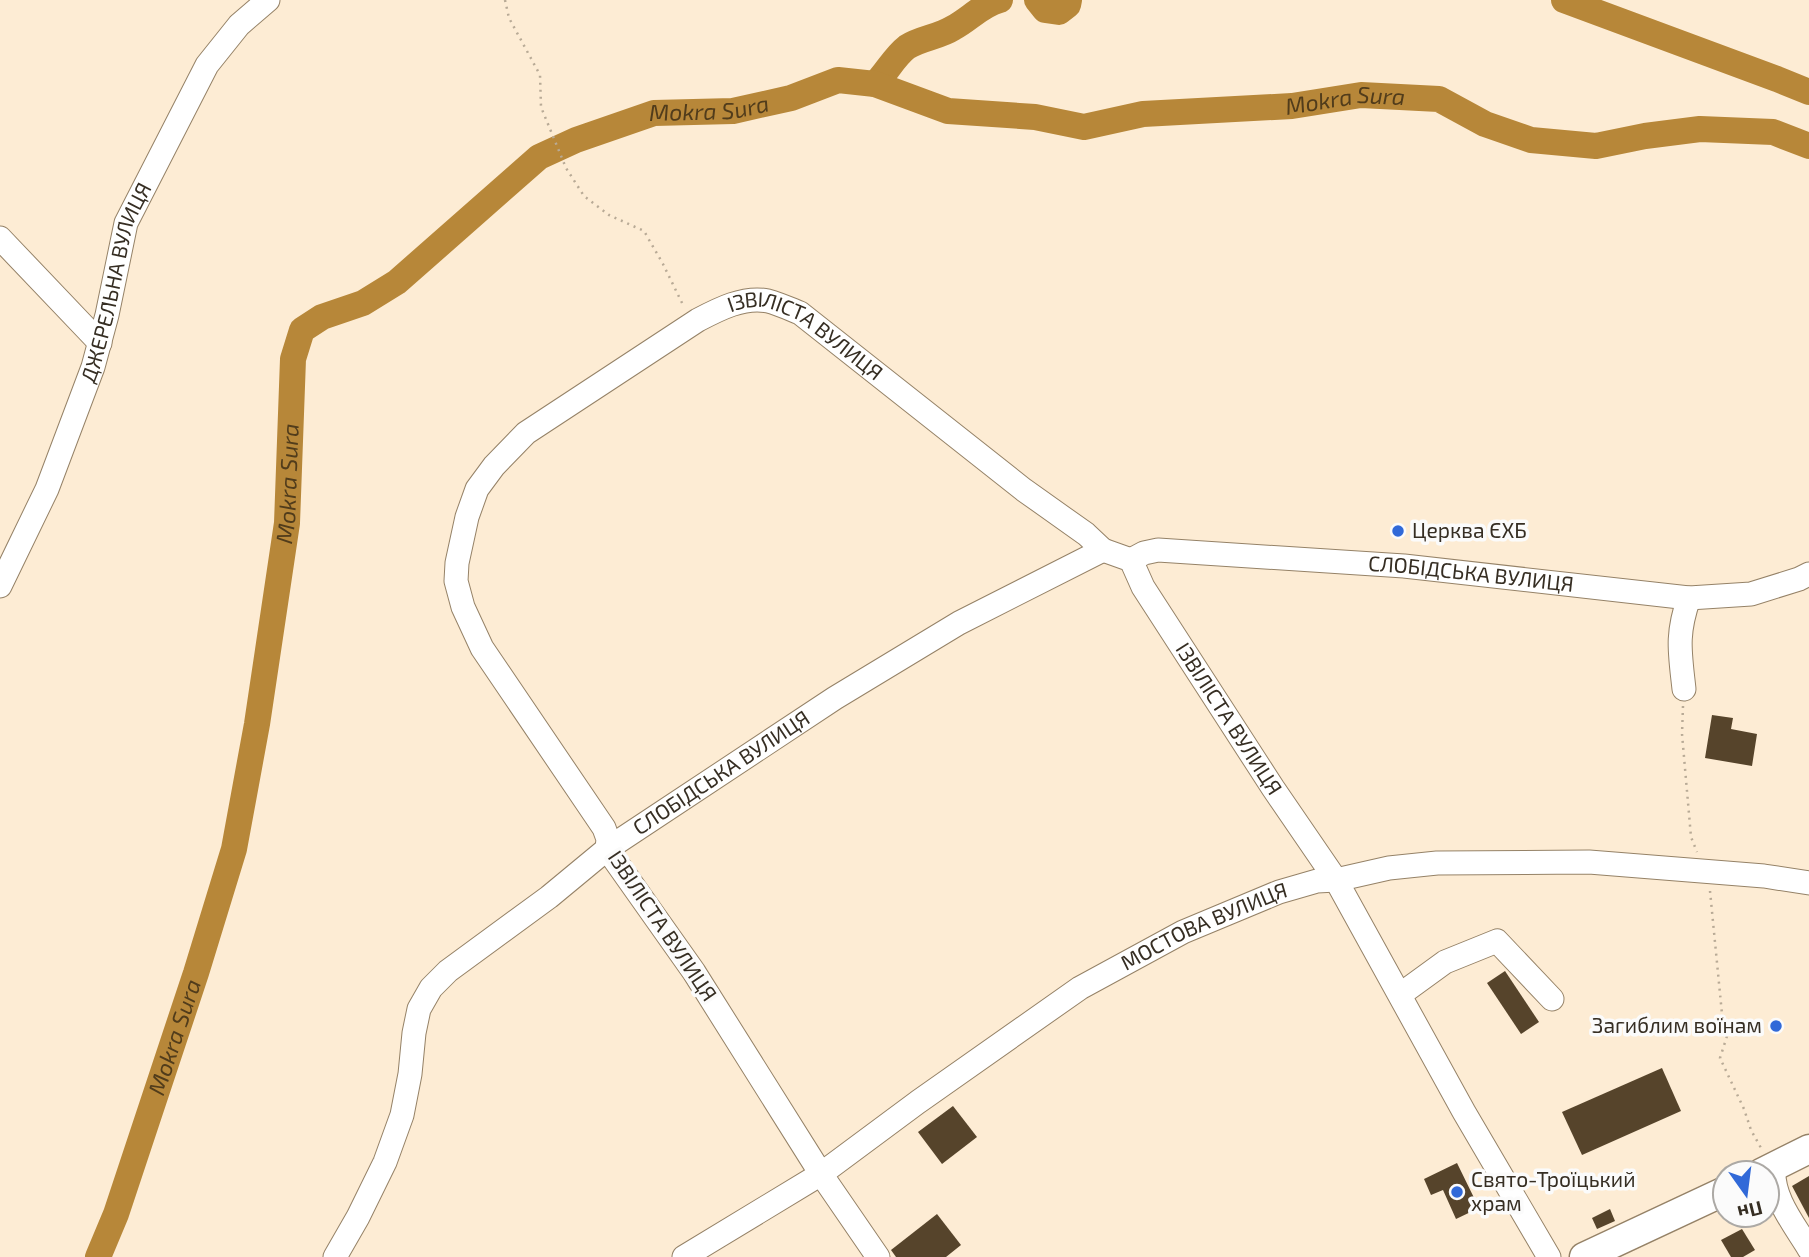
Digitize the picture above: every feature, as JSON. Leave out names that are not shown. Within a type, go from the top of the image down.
[{"type":"main road","points":[[1781,1163],[1809,1149]]},
{"type":"main road","points":[[1584,1257],[1711,1198]]},
{"type":"street","name":"ДЖЕРЕЛЬНА ВУЛИЦЯ","points":[[0,586],[47,489],[93,367],[126,223],[207,65],[239,25],[268,0]]},
{"type":"street","points":[[0,238],[100,343]]},
{"type":"street","name":"ІЗВІЛІСТА ВУЛИЦЯ","points":[[878,1257],[821,1174],[694,972],[607,849],[608,839],[604,828],[482,648],[463,607],[456,581],[467,517],[477,489],[494,466],[526,433],[698,320],[722,307],[744,302],[767,301],[800,313],[1024,490],[1086,534],[1103,550],[1131,560],[1143,587],[1336,880],[1464,1112],[1549,1257]]},
{"type":"street","name":"СЛОБІДСЬКА ВУЛИЦЯ","points":[[335,1257],[385,1162],[402,1115],[411,1074],[419,1009],[430,988],[448,971],[549,897],[607,849],[835,698],[947,630],[1103,550]]},
{"type":"street","name":"СЛОБІДСЬКА ВУЛИЦЯ","points":[[1131,560],[1158,550],[1404,566],[1689,598],[1751,594],[1809,574]]},
{"type":"street","points":[[1684,689],[1679,643],[1680,626],[1689,598]]},
{"type":"street","name":"МОСТОВА ВУЛИЦЯ","points":[[684,1257],[821,1174],[1080,988],[1183,932],[1279,892],[1317,881],[1336,880],[1389,867],[1437,863],[1588,862],[1764,876],[1809,883]]},
{"type":"street","points":[[1401,994],[1445,962],[1497,941],[1552,999]]},
{"type":"street","points":[[1781,1202],[1809,1249]]},
{"type":"path","points":[[505,0],[509,19],[540,75],[541,107],[566,168],[584,196],[609,215],[644,231],[682,305],[698,320]]},
{"type":"path","points":[[1684,689],[1682,734],[1690,837],[1705,872],[1710,892],[1722,1014],[1728,1033],[1720,1058],[1751,1130],[1767,1159]]},
{"type":"building","points":[[1712,715],[1733,718],[1731,729],[1757,734],[1752,766],[1705,758]]},
{"type":"building","points":[[1505,971],[1539,1022],[1521,1034],[1487,983]]},
{"type":"building","points":[[1662,1068],[1681,1111],[1582,1155],[1562,1112]]},
{"type":"building","points":[[953,1106],[977,1137],[942,1164],[918,1132]]},
{"type":"building","name":"Свято-Троїцький храм","points":[[1457,1163],[1479,1208],[1456,1219],[1443,1190],[1431,1195],[1424,1179]]},
{"type":"building","points":[[1809,1176],[1809,1218],[1792,1186]]},
{"type":"building","points":[[1610,1209],[1615,1221],[1597,1229],[1592,1218]]},
{"type":"building","points":[[937,1214],[961,1245],[946,1257],[896,1257],[891,1250]]},
{"type":"building","points":[[1742,1229],[1755,1250],[1743,1257],[1731,1257],[1721,1240]]},
{"type":"waterway","name":"Mokra Sura","points":[[875,84],[907,47],[948,31],[987,5],[1000,0]]},
{"type":"waterway","name":"Mokra Sura","points":[[1037,0],[1045,10],[1059,12],[1068,5],[1069,0]]},
{"type":"waterway","name":"Mokra Sura","points":[[1564,0],[1809,92]]},
{"type":"waterway","name":"Mokra Sura","points":[[98,1257],[116,1214],[234,849],[257,724],[287,523],[293,359],[302,330],[322,317],[363,303],[397,282],[539,157],[576,140],[654,113],[733,111],[791,98],[838,80],[875,84],[948,111],[1035,117],[1084,127],[1143,114],[1292,106],[1361,95],[1439,99],[1485,124],[1531,140],[1596,146],[1700,129],[1773,132],[1809,146]]},
{"type":"place","name":"Церква ЄХБ","points":[[1398,531]]},
{"type":"place","name":"Загиблим воїнам","points":[[1776,1026]]},
{"type":"place","name":"Свято-Троїцький храм","points":[[1457,1192]]}]
